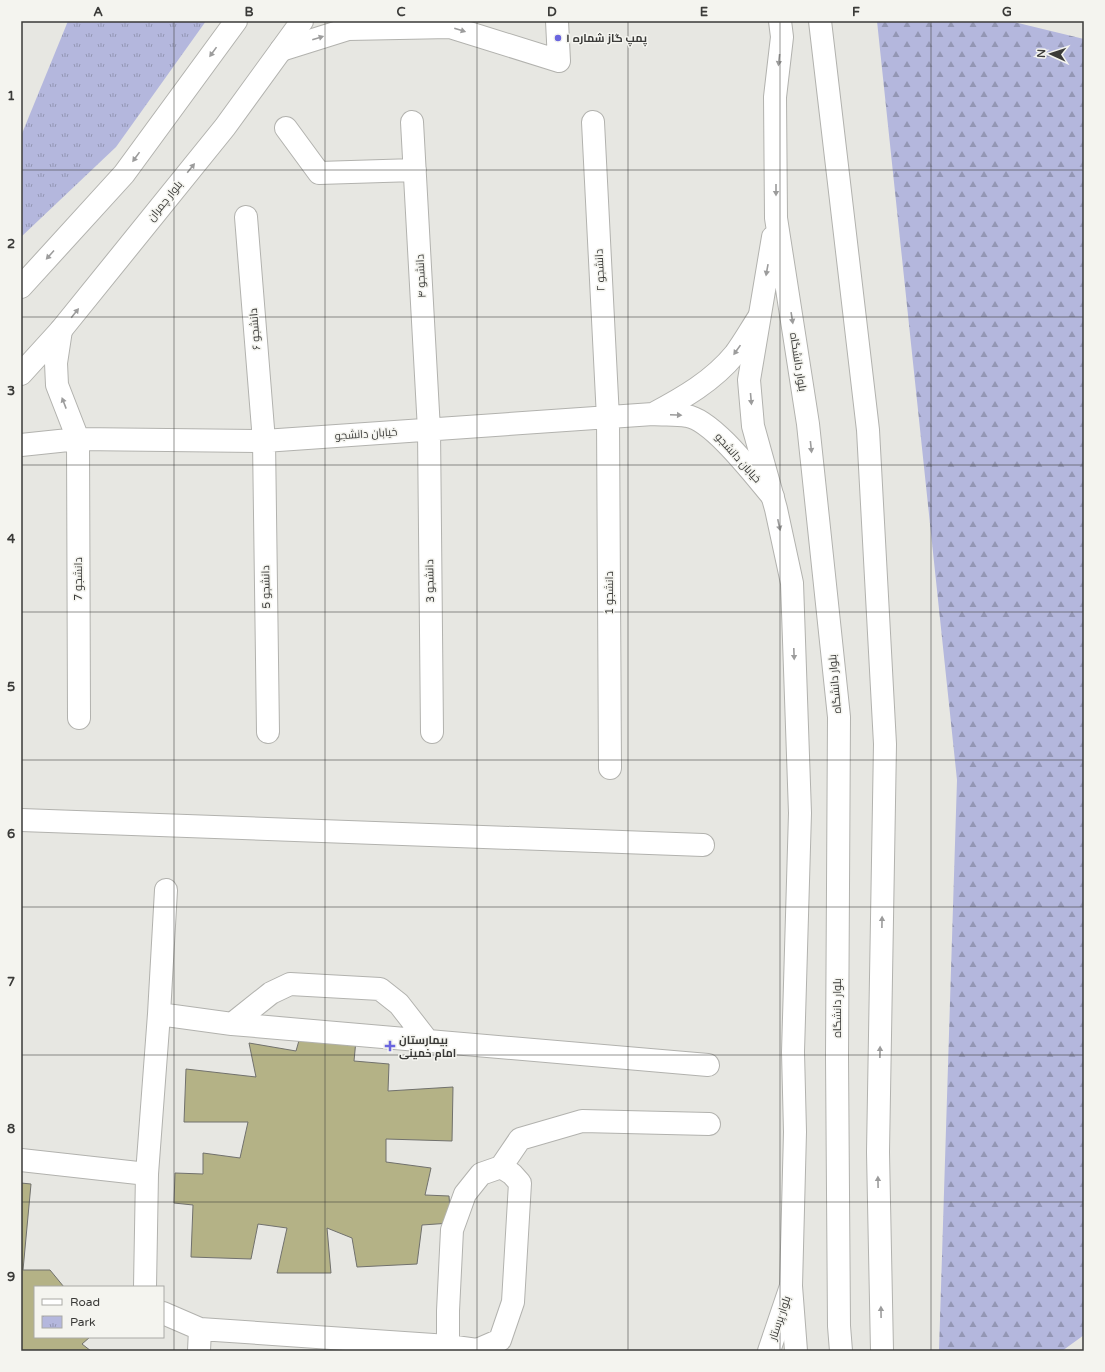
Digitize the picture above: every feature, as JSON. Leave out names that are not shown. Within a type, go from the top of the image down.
[{"type":"main road","points":[[21,287],[124,174],[236,21]]},
{"type":"main road","name":"بلوار چمران","points":[[21,374],[61,330],[224,127],[302,21]]},
{"type":"main road","points":[[281,50],[348,29],[450,27],[559,61],[557,21]]},
{"type":"main road","name":"بلوار دانشگاه","points":[[780,21],[782,37],[775,98],[776,218],[808,424],[839,717],[837,1057],[839,1326],[841,1351]]},
{"type":"main road","points":[[821,23],[868,430],[885,744],[878,1152],[882,1351]]},
{"type":"main road","name":"دانشجو ۴","points":[[412,122],[429,430]]},
{"type":"main road","name":"دانشجو ۲","points":[[593,122],[608,418]]},
{"type":"main road","points":[[286,128],[319,173],[415,170]]},
{"type":"main road","name":"دانشجو ۶","points":[[246,217],[264,441]]},
{"type":"main road","points":[[776,218],[759,317],[757,340],[749,380],[753,426],[773,497],[792,583],[800,813],[793,1052],[795,1132],[791,1286],[796,1351]]},
{"type":"main road","name":"خیابان دانشجو","points":[[653,414],[685,397],[712,377],[735,354],[759,317]]},
{"type":"main road","points":[[61,330],[56,363],[57,385],[78,440]]},
{"type":"main road","name":"خیابان دانشجو","points":[[21,445],[78,440],[264,441],[653,414],[688,416],[710,427],[731,448],[773,497]]},
{"type":"main road","name":"دانشجو 1","points":[[608,418],[610,768]]},
{"type":"main road","name":"دانشجو 3","points":[[429,430],[432,732]]},
{"type":"main road","name":"دانشجو 7","points":[[78,440],[79,718]]},
{"type":"main road","name":"دانشجو 5","points":[[264,441],[268,732]]},
{"type":"main road","points":[[21,820],[703,845]]},
{"type":"main road","points":[[145,1286],[147,1174],[159,1014],[166,890]]},
{"type":"main road","points":[[232,1024],[270,993],[290,984],[380,989],[399,1004],[427,1040]]},
{"type":"main road","points":[[159,1014],[232,1024],[708,1065]]},
{"type":"main road","points":[[448,1346],[448,1311],[452,1230],[465,1194],[481,1174],[500,1167],[520,1139],[582,1121],[709,1124]]},
{"type":"main road","points":[[21,1160],[147,1174]]},
{"type":"main road","points":[[164,1313],[200,1329],[448,1346],[477,1350],[500,1340],[513,1302],[520,1184],[512,1174],[500,1167]]},
{"type":"main road","name":"بلوار پرستار","points":[[769,1351],[791,1286]]},
{"type":"main road","points":[[199,1351],[200,1329]]},
{"type":"green space","points":[[68,21],[206,21],[116,147],[21,237],[21,136]]},
{"type":"green space","points":[[877,21],[1010,21],[1084,39],[1084,1335],[1062,1351],[939,1351],[957,780]]},
{"type":"building","points":[[302,1030],[356,1040],[354,1061],[389,1064],[388,1091],[453,1087],[452,1141],[386,1139],[386,1162],[431,1168],[425,1195],[449,1196],[451,1223],[422,1225],[417,1264],[357,1267],[352,1238],[327,1228],[331,1273],[277,1273],[287,1228],[258,1224],[251,1259],[191,1257],[193,1205],[174,1203],[175,1173],[203,1174],[203,1153],[240,1158],[248,1122],[184,1122],[186,1069],[256,1077],[249,1043],[296,1051]]},
{"type":"building","points":[[21,1183],[31,1184],[23,1270],[50,1270],[63,1286],[34,1286],[34,1338],[89,1338],[82,1344],[91,1351],[21,1351]]},
{"type":"place","name":"پمپ گاز شماره ۱","points":[[558,38]]},
{"type":"place","name":"بیمارستان امام خمینی","points":[[390,1046]]}]
